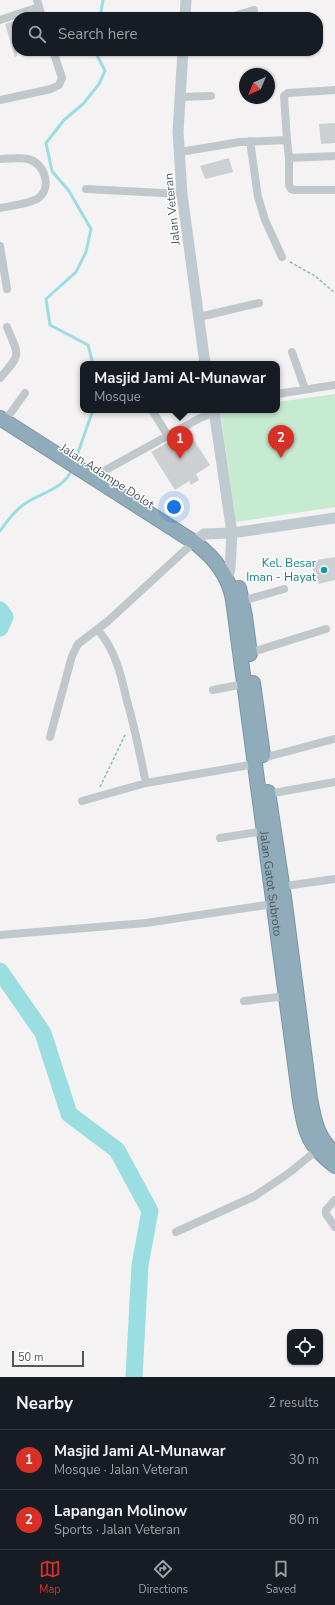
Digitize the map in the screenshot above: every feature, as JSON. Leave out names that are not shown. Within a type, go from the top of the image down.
[{"type":"highway","name":"Jalan Adampe Dolot","points":[[3,413],[197,540]]},
{"type":"highway","name":"Jalan Adampe Dolot","points":[[85,466],[102,472],[197,540],[232,581]]},
{"type":"highway","name":"Jalan Gatot Subroto","points":[[232,581],[242,601],[244,684],[259,761],[268,794],[276,887],[273,904],[304,1095],[320,1137],[335,1153]]},
{"type":"highway","name":"Jalan Gatot Subroto","points":[[232,581],[243,639],[249,653],[264,831],[276,887],[285,904],[307,1132],[311,1143],[312,1154],[335,1166]]},
{"type":"street","points":[[185,12],[186,0]]},
{"type":"street","points":[[19,12],[38,4]]},
{"type":"street","points":[[247,12],[254,10]]},
{"type":"street","points":[[0,20],[12,15]]},
{"type":"street","points":[[0,100],[51,89],[59,85],[62,78],[55,56]]},
{"type":"street","name":"Jalan Veteran","points":[[183,56],[178,132],[182,194],[205,361]]},
{"type":"street","points":[[335,90],[288,93],[284,96],[289,158],[289,185],[291,189],[335,190]]},
{"type":"street","points":[[179,97],[211,96]]},
{"type":"street","points":[[180,152],[250,141],[287,140]]},
{"type":"street","points":[[250,141],[258,197],[265,220],[282,257]]},
{"type":"street","points":[[289,158],[335,156]]},
{"type":"street","points":[[0,159],[28,159],[40,166],[45,178],[44,189],[41,195],[36,199],[0,208]]},
{"type":"street","points":[[86,189],[182,194]]},
{"type":"street","points":[[0,246],[7,289]]},
{"type":"street","points":[[198,317],[259,303]]},
{"type":"street","points":[[0,378],[17,358],[17,351],[7,327]]},
{"type":"street","points":[[292,352],[305,389]]},
{"type":"street","points":[[280,393],[335,385]]},
{"type":"street","points":[[3,413],[25,393]]},
{"type":"street","points":[[154,413],[168,436]]},
{"type":"street","points":[[102,472],[211,413]]},
{"type":"street","points":[[215,413],[232,532],[232,581]]},
{"type":"street","points":[[50,737],[74,651],[78,644],[98,630],[204,534],[232,532],[335,518]]},
{"type":"street","points":[[242,601],[284,589]]},
{"type":"street","points":[[249,653],[326,629]]},
{"type":"street","points":[[98,630],[109,644],[118,662],[146,783]]},
{"type":"street","points":[[213,690],[244,684]]},
{"type":"street","points":[[82,801],[146,783],[259,761],[334,739]]},
{"type":"street","points":[[268,794],[335,782]]},
{"type":"street","points":[[220,838],[264,831]]},
{"type":"street","points":[[276,887],[335,879]]},
{"type":"street","points":[[0,935],[146,923],[273,904]]},
{"type":"street","points":[[244,1001],[287,996]]},
{"type":"street","points":[[176,1232],[255,1196],[283,1178],[312,1154]]},
{"type":"street","points":[[335,1200],[326,1210],[326,1214],[335,1227]]},
{"type":"path","points":[[282,257],[315,276],[335,293]]},
{"type":"path","points":[[95,798],[132,719]]},
{"type":"green space","points":[[335,394],[335,507],[236,522],[220,413],[280,413],[280,402]]},
{"type":"building","points":[[12,22],[12,47],[5,24]]},
{"type":"building","points":[[335,123],[335,143],[321,144],[319,124]]},
{"type":"building","points":[[229,158],[233,172],[205,179],[200,166]]},
{"type":"building","points":[[188,431],[210,465],[196,474],[199,480],[191,485],[189,481],[175,490],[151,452]]},
{"type":"building","name":"Kel. Besar Iman - Hayat","points":[[335,557],[335,580],[319,584],[310,561]]},
{"type":"waterway","points":[[101,12],[103,0]]},
{"type":"waterway","points":[[92,361],[88,345],[50,325],[46,299],[76,272],[86,252],[91,229],[69,191],[52,171],[46,143],[64,120],[83,104],[99,84],[105,71],[98,56]]},
{"type":"waterway","points":[[75,461],[92,413]]},
{"type":"waterway","points":[[0,531],[19,508],[59,485],[69,475],[73,468]]},
{"type":"waterway","points":[[0,610],[5,617],[0,628]]},
{"type":"waterway","points":[[0,971],[43,1033],[69,1114],[117,1150],[150,1211],[140,1265],[134,1377]]},
{"type":"place","name":"Lapangan Molinow","points":[[281,458]]},
{"type":"place","name":"Masjid Jami Al-Munawar","points":[[180,459]]},
{"type":"place","name":"Kel. Besar Iman - Hayat","points":[[324,570]]}]
